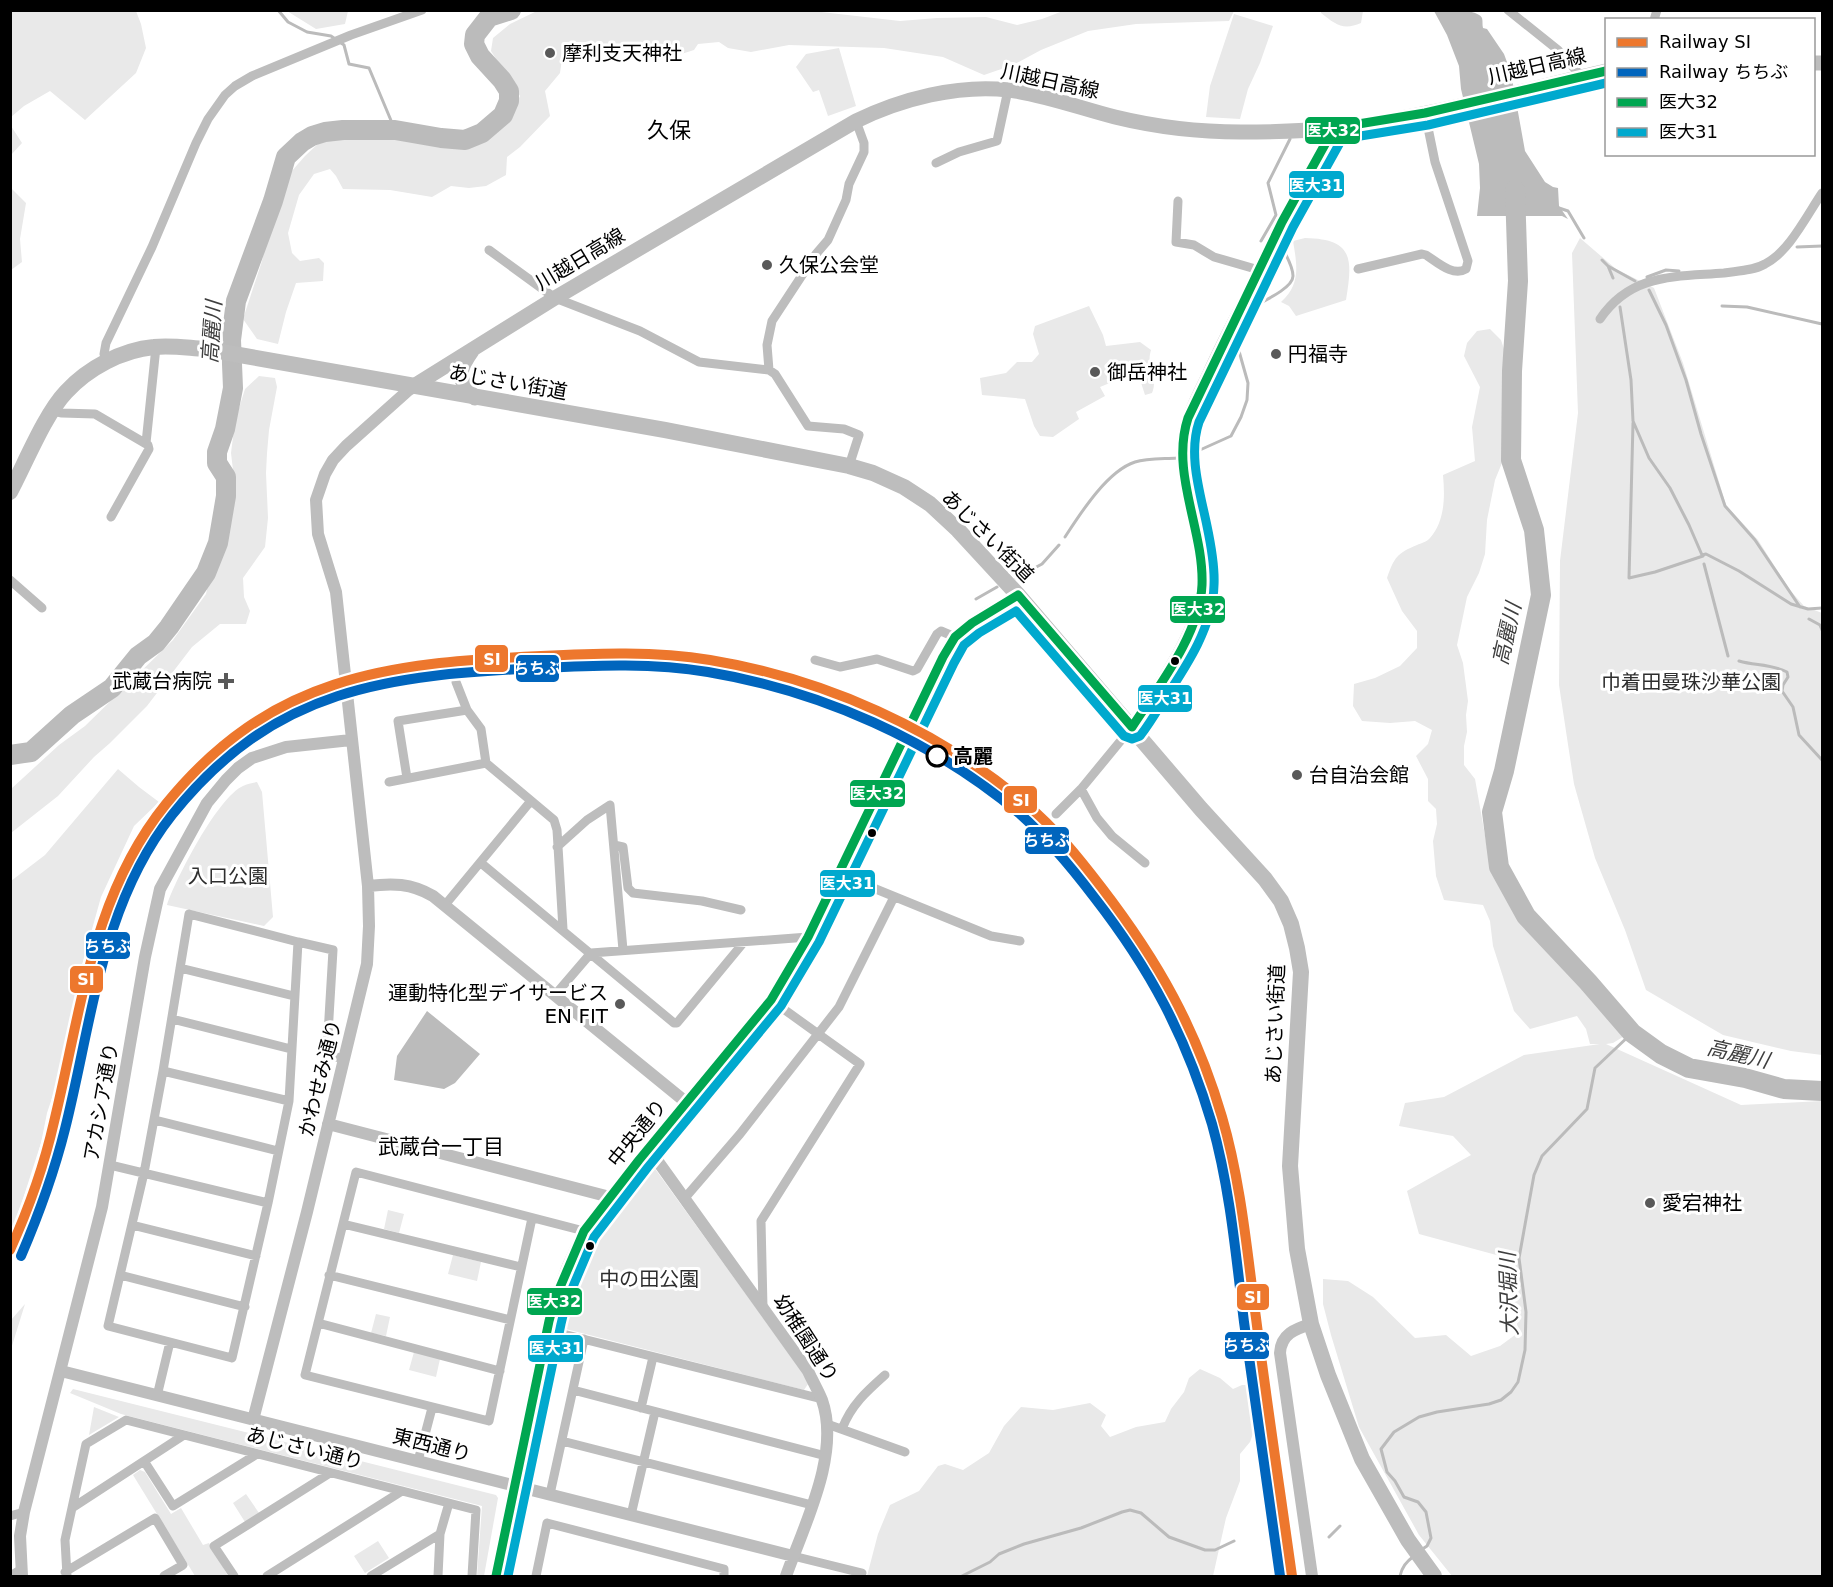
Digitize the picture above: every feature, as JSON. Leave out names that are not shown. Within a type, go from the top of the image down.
[{"type":"highway","name":"あじさい街道","points":[[10,492],[65,393],[107,361],[156,346],[205,350],[263,360],[665,430],[849,466],[873,473],[904,487],[930,504],[958,530],[1018,595],[1265,879],[1281,901],[1298,948],[1301,972],[1290,1138],[1291,1196],[1297,1249],[1311,1324],[1352,1438],[1389,1508],[1430,1571]]},
{"type":"main road","name":"川越日高線","points":[[412,387],[555,298],[856,121],[880,109],[904,101],[937,94],[1008,90],[1166,128],[1240,132],[1334,128],[1425,113],[1605,71]]},
{"type":"main road","points":[[474,348],[463,364],[460,374],[475,398]]},
{"type":"street","points":[[107,361],[104,354],[106,343],[152,247],[200,135],[225,95],[252,76],[351,35],[422,10]]},
{"type":"street","points":[[1508,10],[1558,50],[1582,77]]},
{"type":"street","points":[[936,163],[959,152],[997,141],[1008,90]]},
{"type":"street","points":[[1358,269],[1422,254],[1453,272],[1466,269],[1468,261],[1435,162],[1425,113]]},
{"type":"street","points":[[769,370],[767,345],[772,321],[816,254],[828,240],[864,152],[864,143],[856,121]]},
{"type":"street","points":[[1056,814],[1081,789],[1132,727],[1184,642],[1199,605],[1202,586],[1201,567],[1185,470],[1183,446],[1185,427],[1220,348],[1290,207],[1334,128]]},
{"type":"street","points":[[1600,319],[1609,306],[1624,292],[1645,283],[1668,278],[1738,271],[1765,265],[1788,244],[1822,193]]},
{"type":"street","points":[[1178,201],[1176,242],[1194,245],[1214,257],[1259,270]]},
{"type":"street","points":[[489,250],[555,298],[640,332],[699,362],[769,370],[775,374],[808,426],[844,429],[859,435],[849,466]]},
{"type":"street","points":[[111,518],[149,449],[146,443],[156,346]]},
{"type":"street","name":"かわせみ通り","points":[[253,1420],[367,964],[368,886],[336,592],[318,534],[316,500],[325,474],[346,446],[412,387]]},
{"type":"street","points":[[53,411],[95,414],[146,443]]},
{"type":"street","points":[[10,580],[42,608]]},
{"type":"street","points":[[929,686],[955,638],[972,623],[1018,595]]},
{"type":"street","points":[[815,660],[840,667],[877,659],[913,671],[917,669],[937,634],[941,631],[955,638]]},
{"type":"street","points":[[456,682],[467,710],[481,729],[486,763],[554,820],[563,929]]},
{"type":"street","points":[[407,778],[398,721],[467,710]]},
{"type":"street","name":"アカシア通り","points":[[17,1574],[24,1512],[102,1207],[144,957],[160,890],[207,803],[226,780],[252,758],[286,747],[351,740]]},
{"type":"street","name":"中央通り","points":[[496,1576],[547,1330],[555,1299],[584,1231],[771,1000],[808,938],[898,750]]},
{"type":"street","points":[[389,782],[486,763]]},
{"type":"street","points":[[1081,789],[1097,818],[1112,836],[1145,863]]},
{"type":"street","points":[[445,905],[530,802]]},
{"type":"street","points":[[557,847],[587,820],[610,805],[623,950]]},
{"type":"street","points":[[614,846],[623,847],[628,888],[633,892],[702,901],[741,910]]},
{"type":"street","points":[[481,863],[674,1023],[677,1023],[744,942]]},
{"type":"street","points":[[839,874],[991,936],[1020,941]]},
{"type":"street","points":[[368,886],[390,883],[412,886],[445,905],[687,1103]]},
{"type":"street","points":[[684,1199],[740,1134],[839,1007],[894,897]]},
{"type":"street","points":[[298,942],[289,1101],[232,1358],[108,1326],[155,1120],[189,914],[333,950],[327,1051],[343,1059]]},
{"type":"street","points":[[555,995],[591,953],[808,938]]},
{"type":"street","points":[[180,968],[294,996]]},
{"type":"street","points":[[763,1307],[761,1221],[860,1064],[771,1000]]},
{"type":"street","points":[[172,1019],[291,1049]]},
{"type":"street","points":[[164,1071],[289,1101]]},
{"type":"street","points":[[155,1120],[278,1151]]},
{"type":"street","points":[[328,1124],[610,1197]]},
{"type":"street","name":"幼稚園通り","points":[[649,1149],[808,1371],[822,1399],[827,1424],[826,1456],[812,1505],[786,1576]]},
{"type":"street","points":[[110,1165],[268,1203]]},
{"type":"street","points":[[532,1218],[489,1421],[305,1375],[356,1172],[584,1231]]},
{"type":"street","points":[[343,1224],[521,1267]]},
{"type":"street","points":[[132,1225],[255,1256]]},
{"type":"street","points":[[120,1275],[244,1307]]},
{"type":"street","points":[[329,1275],[510,1320]]},
{"type":"street","points":[[318,1323],[500,1371]]},
{"type":"street","points":[[1311,1324],[1296,1328],[1285,1337],[1280,1345],[1280,1353],[1312,1576]]},
{"type":"street","points":[[547,1330],[822,1399]]},
{"type":"street","points":[[550,1494],[584,1340]]},
{"type":"street","points":[[157,1396],[170,1342]]},
{"type":"street","points":[[641,1408],[653,1357]]},
{"type":"street","name":"東西通り","points":[[61,1371],[794,1556]]},
{"type":"street","points":[[842,1429],[847,1416],[859,1398],[885,1375]]},
{"type":"street","points":[[573,1390],[826,1456]]},
{"type":"street","points":[[418,1461],[432,1408]]},
{"type":"street","points":[[631,1515],[655,1412]]},
{"type":"street","name":"あじさい通り","points":[[72,1508],[86,1444],[126,1420],[476,1510],[472,1576]]},
{"type":"street","points":[[827,1424],[905,1452]]},
{"type":"street","points":[[66,1574],[65,1540],[72,1508],[184,1435]]},
{"type":"street","points":[[562,1441],[812,1505]]},
{"type":"street","points":[[144,1461],[173,1506],[257,1454]]},
{"type":"street","points":[[234,1576],[214,1546],[330,1473]]},
{"type":"street","points":[[267,1576],[402,1491]]},
{"type":"street","points":[[438,1576],[440,1534],[449,1503]]},
{"type":"street","points":[[10,1516],[24,1512]]},
{"type":"street","points":[[66,1574],[155,1518],[183,1565],[164,1576]]},
{"type":"street","points":[[539,1576],[547,1523],[724,1569],[724,1576]]},
{"type":"street","points":[[370,1576],[440,1534]]},
{"type":"street","points":[[794,1556],[862,1573]]},
{"type":"green space","points":[[11,10],[136,11],[146,48],[136,73],[85,120],[50,91],[24,106],[11,117]]},
{"type":"green space","points":[[539,10],[804,10],[900,21],[986,17],[1017,25],[1063,11],[1234,11],[1229,21],[1136,24],[1088,31],[1041,50],[1013,65],[984,75],[943,57],[884,48],[789,45],[751,52],[728,48],[719,42],[698,44],[694,50],[675,56],[642,59],[623,54],[594,54],[584,48],[564,45],[560,73],[545,91],[550,116],[507,157],[506,175],[486,186],[469,188],[451,186],[432,197],[390,190],[343,189],[330,169],[314,174],[299,195],[288,233],[292,253],[300,261],[319,258],[324,263],[323,281],[296,283],[278,344],[257,339],[243,319],[262,261],[274,206],[291,172],[322,140],[343,136],[417,138],[441,144],[467,145],[483,136],[511,115],[520,96],[491,51],[493,38],[510,24]]},
{"type":"green space","points":[[1321,10],[1363,11],[1361,23],[1349,26],[1340,25],[1321,13]]},
{"type":"green space","points":[[287,11],[348,11],[345,24],[316,29]]},
{"type":"green space","points":[[1234,14],[1273,26],[1248,89],[1240,119],[1206,117],[1210,86]]},
{"type":"green space","points":[[839,48],[856,106],[828,116],[819,90],[813,92],[796,67],[806,54]]},
{"type":"green space","points":[[11,126],[22,143],[10,155]]},
{"type":"green space","points":[[11,188],[26,203],[20,239],[22,262],[11,270]]},
{"type":"green space","points":[[1305,238],[1333,242],[1341,247],[1349,262],[1348,285],[1346,300],[1296,316],[1289,306],[1281,302],[1295,281],[1293,241]]},
{"type":"green space","name":"巾着田曼珠沙華公園","points":[[1580,238],[1616,269],[1654,288],[1683,363],[1726,505],[1758,540],[1789,589],[1804,606],[1822,613],[1822,1055],[1791,1051],[1723,1035],[1646,990],[1625,930],[1595,858],[1574,784],[1559,685],[1560,561],[1578,413],[1572,253]]},
{"type":"green space","points":[[1089,306],[1106,346],[1140,342],[1151,350],[1154,385],[1152,393],[1145,395],[1135,364],[1115,367],[1117,380],[1100,387],[1105,396],[1076,412],[1079,419],[1053,437],[1040,436],[1034,426],[1025,399],[982,395],[980,378],[1006,373],[1017,362],[1032,362],[1039,354],[1033,334],[1035,326]]},
{"type":"green space","points":[[1490,329],[1501,340],[1508,361],[1505,373],[1502,429],[1506,443],[1504,458],[1495,480],[1487,520],[1485,554],[1479,573],[1467,597],[1457,645],[1463,663],[1468,701],[1464,765],[1475,779],[1490,864],[1517,911],[1626,1035],[1613,1043],[1606,1044],[1741,1105],[1822,1101],[1822,1576],[1452,1576],[1419,1535],[1359,1427],[1331,1335],[1323,1304],[1323,1279],[1348,1281],[1373,1297],[1415,1338],[1446,1335],[1471,1356],[1500,1346],[1519,1332],[1500,1256],[1419,1234],[1407,1191],[1471,1155],[1453,1136],[1399,1126],[1405,1103],[1444,1097],[1524,1055],[1600,1044],[1590,1044],[1586,1029],[1577,1016],[1530,1029],[1514,1011],[1493,946],[1490,921],[1483,905],[1444,900],[1436,876],[1433,841],[1437,824],[1436,809],[1428,801],[1428,779],[1416,756],[1428,744],[1432,730],[1415,721],[1390,723],[1362,721],[1353,706],[1354,684],[1375,678],[1400,666],[1417,648],[1417,631],[1402,611],[1387,578],[1397,557],[1430,538],[1439,524],[1443,508],[1443,475],[1475,461],[1472,427],[1480,387],[1464,356],[1467,343],[1477,331]]},
{"type":"green space","points":[[259,376],[275,378],[277,387],[267,453],[268,518],[265,547],[243,578],[244,597],[250,611],[246,624],[220,624],[192,647],[147,706],[94,757],[58,796],[11,833],[11,789],[59,745],[85,726],[173,640],[206,594],[212,566],[232,518],[235,487],[231,453],[235,421],[245,389]]},
{"type":"green space","points":[[118,769],[159,802],[134,826],[101,897],[79,976],[58,1080],[47,1113],[41,1143],[11,1236],[11,881],[45,855]]},
{"type":"green space","name":"入口公園","points":[[257,782],[262,792],[273,917],[264,926],[167,905],[188,858],[210,821],[233,793],[243,786]]},
{"type":"green space","name":"中の田公園","points":[[648,1166],[653,1166],[803,1373],[808,1384],[804,1390],[562,1328],[559,1322],[581,1261],[602,1221]]},
{"type":"green space","points":[[388,1210],[404,1214],[399,1233],[384,1229]]},
{"type":"green space","points":[[453,1255],[481,1262],[477,1281],[448,1274]]},
{"type":"green space","points":[[25,1304],[11,1349],[11,1320]]},
{"type":"green space","points":[[376,1314],[390,1317],[386,1336],[371,1333]]},
{"type":"green space","points":[[414,1352],[440,1359],[436,1377],[409,1370]]},
{"type":"green space","points":[[1200,1369],[1220,1378],[1233,1389],[1242,1385],[1252,1385],[1251,1398],[1257,1422],[1250,1442],[1240,1454],[1240,1481],[1226,1518],[1213,1576],[867,1576],[878,1534],[890,1505],[919,1491],[938,1466],[945,1464],[963,1470],[989,1453],[1004,1426],[1021,1407],[1053,1410],[1090,1403],[1106,1415],[1101,1426],[1110,1437],[1136,1427],[1165,1422],[1171,1409],[1184,1392],[1189,1378]]},
{"type":"green space","points":[[73,1389],[496,1495],[498,1498],[484,1576],[477,1576],[482,1506],[121,1414],[70,1393]]},
{"type":"green space","points":[[94,1407],[119,1417],[89,1435]]},
{"type":"green space","points":[[140,1470],[145,1472],[171,1514],[181,1508],[203,1545],[209,1543],[228,1576],[195,1576],[133,1475]]},
{"type":"green space","points":[[246,1494],[259,1513],[245,1522],[233,1503]]},
{"type":"green space","points":[[378,1541],[389,1558],[365,1573],[354,1556]]},
{"type":"shaded area","points":[[1434,11],[1467,11],[1482,18],[1483,28],[1487,29],[1504,54],[1511,73],[1525,151],[1545,182],[1558,188],[1559,206],[1568,219],[1562,216],[1477,216],[1480,188],[1479,164],[1461,89],[1459,66],[1447,35]]},
{"type":"shaded area","points":[[427,1011],[480,1054],[455,1083],[444,1089],[394,1080],[397,1056]]},
{"type":"waterway","points":[[278,10],[288,22],[307,32],[331,36],[344,45],[349,64],[369,68],[395,130]]},
{"type":"waterway","name":"高麗川","points":[[10,755],[31,752],[72,715],[112,688],[138,656],[156,643],[206,573],[218,543],[226,496],[226,477],[217,463],[217,452],[225,429],[233,388],[231,340],[236,301],[273,201],[286,157],[302,142],[325,132],[395,130],[465,140],[482,133],[503,115],[509,101],[509,91],[480,56],[474,44],[475,35],[489,17],[511,10]]},
{"type":"waterway","points":[[1261,241],[1276,215],[1268,183],[1290,139]]},
{"type":"waterway","name":"高麗川","points":[[1515,190],[1518,281],[1512,371],[1511,460],[1534,530],[1541,595],[1504,771],[1492,812],[1499,867],[1526,916],[1632,1033],[1661,1054],[1689,1068],[1745,1078],[1784,1089],[1822,1091]]},
{"type":"waterway","points":[[1559,208],[1568,211],[1584,238]]},
{"type":"waterway","points":[[1797,247],[1822,246]]},
{"type":"waterway","points":[[1249,309],[1282,291],[1292,281],[1291,266],[1280,247]]},
{"type":"waterway","points":[[1602,260],[1608,266],[1613,278]]},
{"type":"waterway","points":[[1608,266],[1635,281]]},
{"type":"waterway","points":[[1647,277],[1666,270],[1679,271]]},
{"type":"waterway","points":[[1649,290],[1666,325],[1686,380],[1725,506],[1755,540],[1800,607]]},
{"type":"waterway","points":[[1722,306],[1747,307],[1822,324]]},
{"type":"waterway","points":[[1620,307],[1631,380],[1633,421],[1649,458],[1670,488],[1702,555],[1706,554],[1739,571],[1791,604],[1808,609],[1822,608]]},
{"type":"waterway","points":[[1191,454],[1231,436],[1241,417],[1247,400],[1248,383],[1235,337],[1244,317]]},
{"type":"waterway","points":[[1633,423],[1629,578],[1703,556]]},
{"type":"waterway","points":[[1065,537],[1095,494],[1114,474],[1135,462],[1177,458]]},
{"type":"waterway","points":[[1016,578],[1042,564],[1059,545]]},
{"type":"waterway","points":[[1704,564],[1728,656]]},
{"type":"waterway","points":[[976,599],[997,587]]},
{"type":"waterway","points":[[1809,619],[1820,625],[1822,630]]},
{"type":"waterway","points":[[1739,661],[1774,667],[1787,672],[1788,677],[1782,691],[1793,707],[1799,735],[1822,760]]},
{"type":"waterway","name":"大沢堀川","points":[[1421,1550],[1427,1546],[1431,1538],[1426,1512],[1418,1502],[1404,1497],[1387,1472],[1381,1449],[1394,1432],[1419,1417],[1501,1400],[1518,1382],[1525,1350],[1526,1312],[1519,1258],[1534,1175],[1542,1156],[1587,1109],[1595,1068],[1632,1033]]},
{"type":"waterway","points":[[962,1576],[990,1562],[999,1554],[1024,1544],[1081,1528],[1130,1510],[1141,1513],[1169,1537],[1205,1550],[1215,1550],[1234,1541]]},
{"type":"waterway","points":[[1329,1537],[1340,1526]]},
{"type":"waterway","name":"大沢堀川","points":[[1400,1576],[1405,1565],[1414,1556]]},
{"type":"tunnel","points":[[898,750],[929,686]]},
{"type":"rail line","name":"SI","points":[[10,1250],[30,1203],[46,1155],[92,956],[121,877],[141,839],[166,804],[206,761],[247,728],[289,703],[334,685],[382,672],[432,664],[541,656],[626,654],[689,657],[753,669],[837,694],[878,711],[917,730],[992,777],[1037,813],[1066,844],[1122,915],[1158,969],[1200,1054],[1229,1142],[1243,1217],[1292,1576]]},
{"type":"rail line","name":"ちちぶ","points":[[21,1256],[56,1162],[102,966],[129,887],[148,850],[172,815],[211,772],[251,739],[293,714],[337,696],[384,684],[433,676],[541,668],[625,666],[688,669],[750,681],[792,692],[873,722],[950,763],[986,787],[1020,814],[1059,854],[1114,924],[1149,977],[1178,1032],[1202,1092],[1218,1148],[1232,1222],[1280,1576]]},
{"type":"transit line","name":"医大32","points":[[496,1576],[549,1321],[555,1299],[584,1231],[639,1160],[771,1000],[808,937],[943,657],[955,637],[972,623],[1018,595],[1132,727],[1186,641],[1199,604],[1202,585],[1201,564],[1183,459],[1188,418],[1282,222],[1334,128],[1425,113],[1605,71]]},
{"type":"transit line","name":"医大31","points":[[508,1576],[566,1303],[594,1237],[648,1167],[781,1006],[819,942],[964,645],[979,633],[1016,611],[1124,736],[1132,739],[1140,736],[1195,649],[1203,633],[1212,601],[1214,578],[1212,555],[1198,487],[1195,460],[1199,422],[1293,227],[1342,139],[1428,125],[1605,83]]},
{"type":"place","name":"摩利支天神社","points":[[550,53]]},
{"type":"place","name":"久保公会堂","points":[[767,265]]},
{"type":"place","name":"円福寺","points":[[1276,354]]},
{"type":"place","name":"御岳神社","points":[[1095,372]]},
{"type":"place","name":"武蔵台病院","points":[[226,681]]},
{"type":"place","name":"高麗","points":[[937,756]]},
{"type":"place","name":"台自治会館","points":[[1297,775]]},
{"type":"place","name":"運動特化型デイサービス EN FIT","points":[[620,1004]]},
{"type":"place","name":"愛宕神社","points":[[1650,1203]]},
{"type":"district","name":"久保","points":[[669,130]]},
{"type":"district","name":"武蔵台一丁目","points":[[441,1147]]}]
